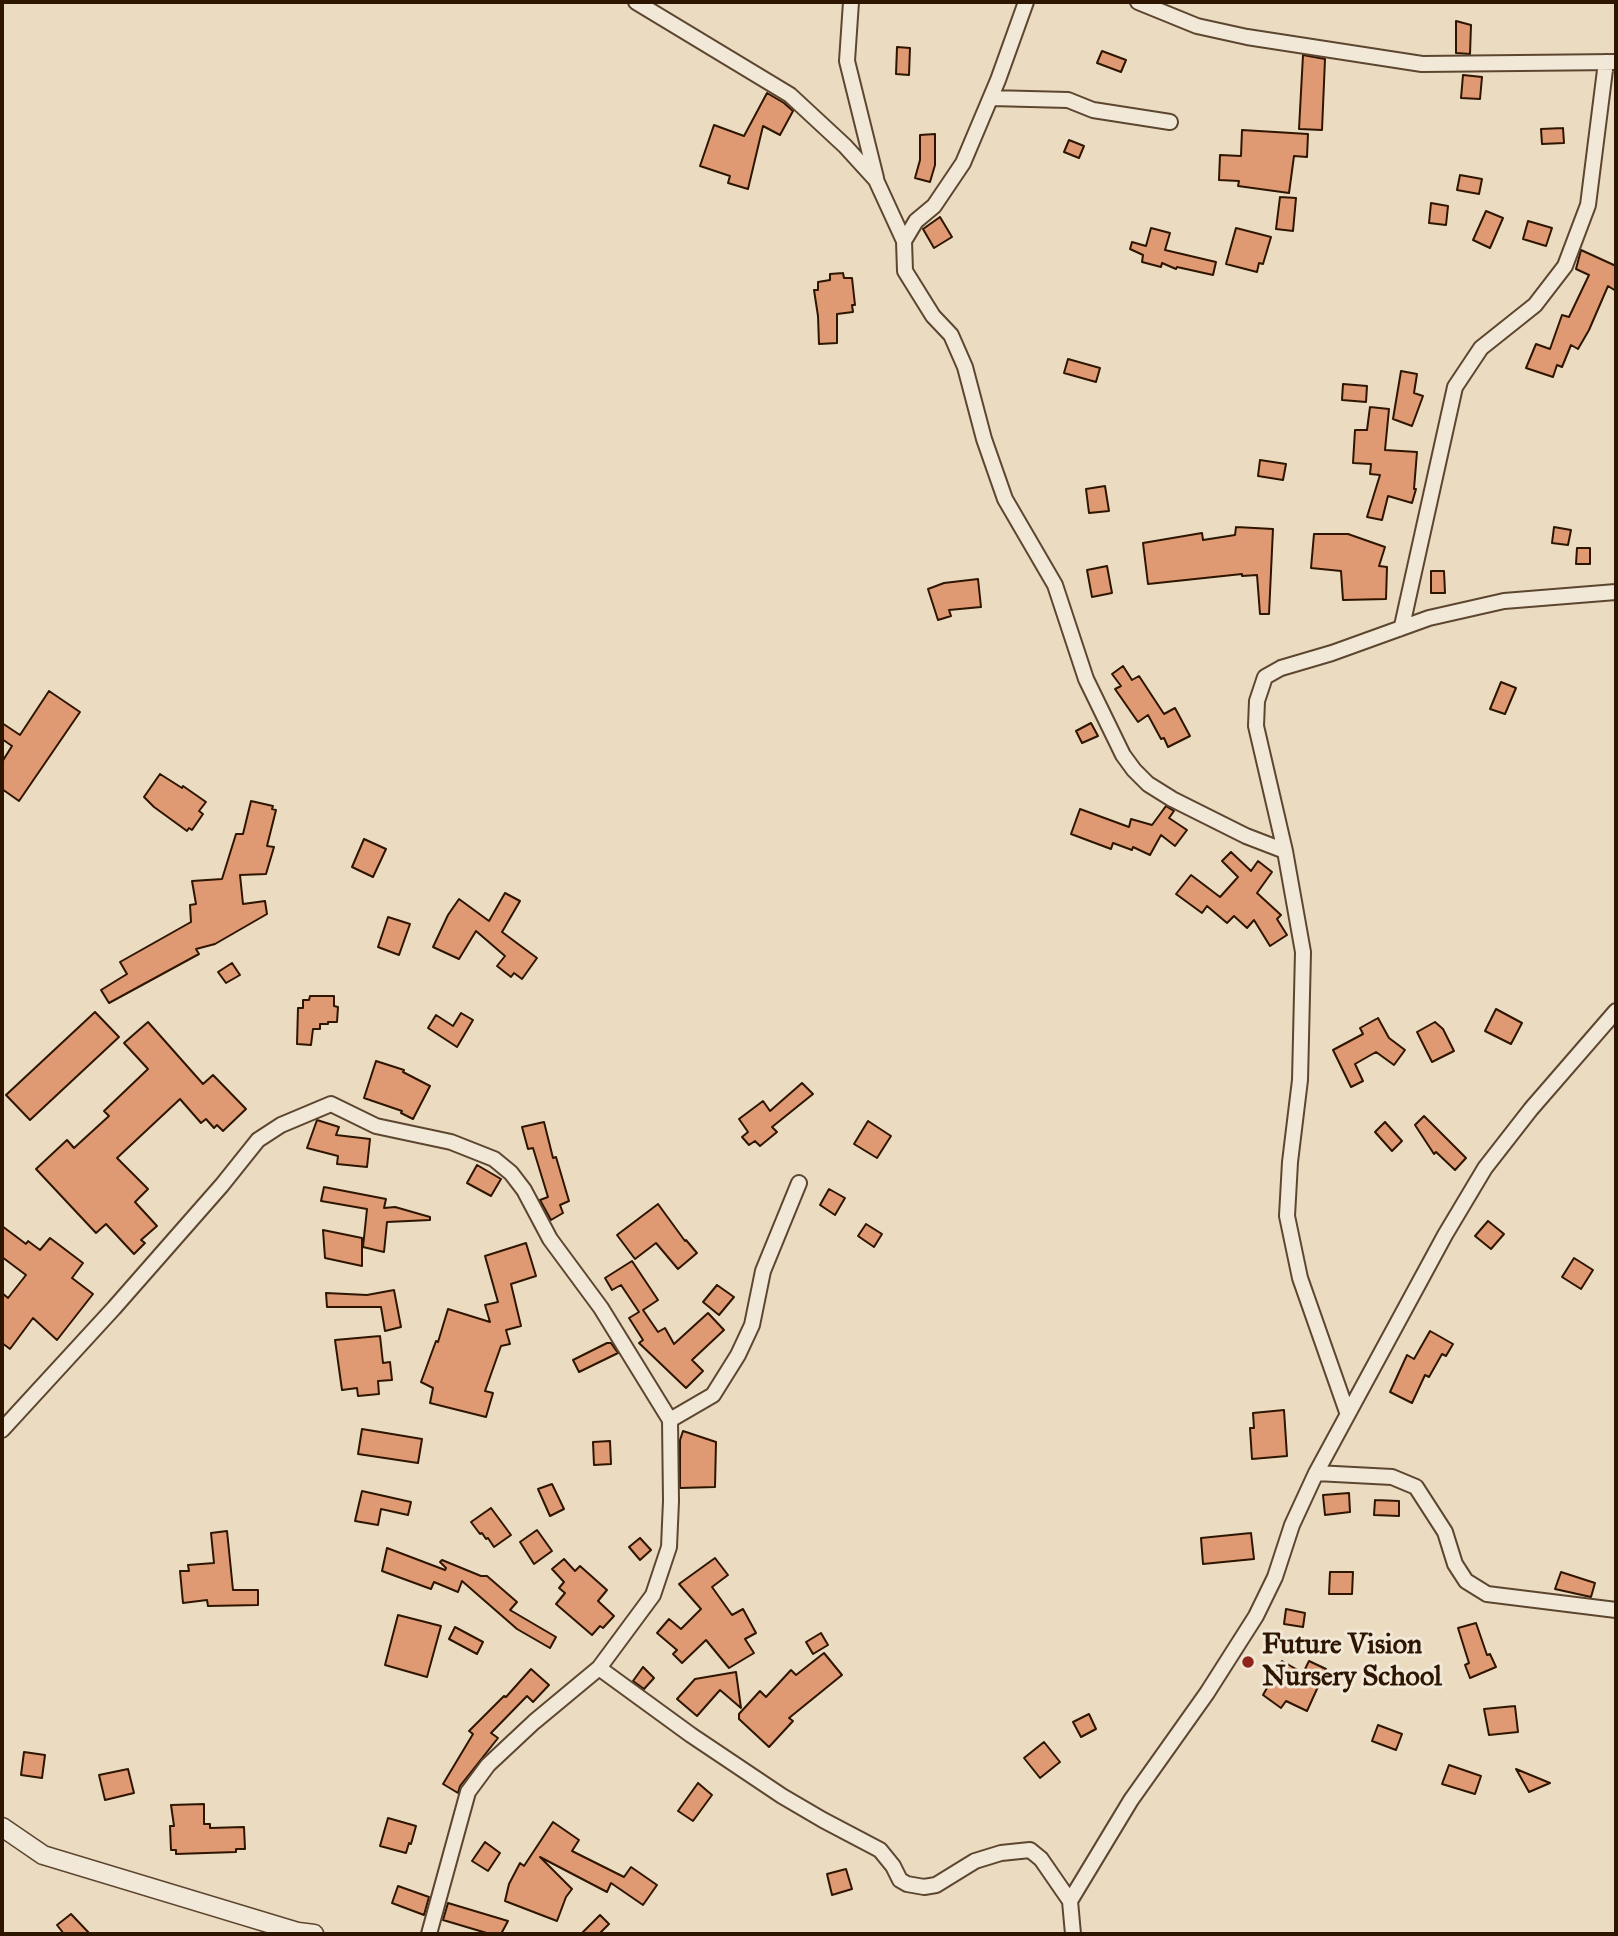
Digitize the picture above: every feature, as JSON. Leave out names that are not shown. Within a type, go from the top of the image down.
[{"type":"street","points":[[636,2],[790,95],[845,146],[876,180]]},
{"type":"street","points":[[851,2],[847,61],[876,180],[904,241],[905,271],[933,316],[951,335],[965,367],[984,439],[1005,499],[1055,585],[1086,679],[1123,755],[1148,784],[1172,799],[1211,816],[1246,836],[1285,851]]},
{"type":"street","points":[[904,241],[916,221],[934,206],[963,163],[1026,2]]},
{"type":"street","points":[[1138,2],[1197,26],[1247,37],[1422,64],[1611,62],[1588,205],[1565,267],[1535,305],[1481,348],[1455,387],[1402,626],[1399,629]]},
{"type":"street","points":[[991,97],[1068,100],[1093,110],[1170,122]]},
{"type":"street","points":[[1348,1412],[1300,1278],[1287,1216],[1290,1162],[1300,1080],[1303,952],[1285,851],[1256,726],[1257,701],[1265,677],[1281,668],[1429,618],[1504,601],[1616,592]]},
{"type":"street","points":[[1070,1901],[1131,1801],[1207,1693],[1256,1616],[1275,1577],[1292,1525],[1316,1473],[1485,1168],[1539,1098],[1616,1011]]},
{"type":"street","points":[[2,1430],[114,1308],[258,1140],[281,1125],[331,1104],[376,1126],[451,1142],[495,1159],[511,1172],[524,1190],[550,1239],[601,1308],[670,1420],[669,1547],[653,1595],[599,1668],[534,1721],[488,1765],[468,1793],[429,1934]]},
{"type":"street","points":[[670,1420],[713,1395],[738,1355],[752,1325],[763,1271],[799,1183]]},
{"type":"street","points":[[1316,1473],[1392,1477],[1416,1487],[1445,1532],[1455,1563],[1466,1581],[1487,1594],[1616,1610]]},
{"type":"street","points":[[599,1668],[691,1735],[782,1796],[880,1850],[900,1880],[907,1884],[924,1888],[936,1885],[975,1861],[1000,1853],[1030,1850],[1041,1860],[1070,1901],[1073,1934]]},
{"type":"street","points":[[5,1835],[43,1855],[285,1928],[314,1934]]},
{"type":"building","points":[[1456,21],[1471,25],[1470,54],[1456,53]]},
{"type":"building","points":[[897,47],[910,48],[909,75],[896,74]]},
{"type":"building","points":[[1102,51],[1126,60],[1121,72],[1097,63]]},
{"type":"building","points":[[1303,55],[1325,59],[1322,130],[1299,129]]},
{"type":"building","points":[[1463,75],[1482,77],[1480,99],[1461,98]]},
{"type":"building","points":[[767,93],[793,111],[780,135],[763,126],[748,189],[728,183],[730,176],[700,166],[714,125],[744,136]]},
{"type":"building","points":[[1563,128],[1564,143],[1542,144],[1541,129]]},
{"type":"building","points":[[1242,130],[1308,134],[1307,157],[1294,156],[1289,193],[1238,186],[1239,181],[1219,180],[1220,155],[1241,156]]},
{"type":"building","points":[[935,134],[935,165],[930,182],[915,178],[920,160],[920,135]]},
{"type":"building","points":[[1069,140],[1084,146],[1079,158],[1064,152]]},
{"type":"building","points":[[1460,175],[1482,179],[1479,194],[1457,190]]},
{"type":"building","points":[[1280,197],[1296,198],[1293,231],[1276,229]]},
{"type":"building","points":[[1431,203],[1448,206],[1446,225],[1429,223]]},
{"type":"building","points":[[1486,211],[1503,218],[1490,248],[1473,240]]},
{"type":"building","points":[[940,217],[952,237],[934,248],[923,229]]},
{"type":"building","points":[[1528,221],[1552,228],[1546,246],[1523,239]]},
{"type":"building","points":[[1151,228],[1170,233],[1165,250],[1216,262],[1213,275],[1177,267],[1176,269],[1162,263],[1161,267],[1142,262],[1143,255],[1130,249],[1132,242],[1146,246]]},
{"type":"building","points":[[1236,228],[1271,237],[1263,264],[1259,263],[1257,272],[1226,264]]},
{"type":"building","points":[[1581,250],[1616,266],[1616,291],[1608,286],[1578,349],[1571,345],[1562,367],[1557,365],[1553,377],[1526,368],[1536,344],[1550,349],[1562,315],[1569,317],[1589,275],[1576,269]]},
{"type":"building","points":[[843,273],[844,278],[852,278],[855,305],[852,305],[853,312],[837,314],[837,343],[819,344],[814,290],[818,290],[818,282],[830,280],[830,274]]},
{"type":"building","points":[[1068,359],[1100,368],[1096,382],[1064,373]]},
{"type":"building","points":[[1401,371],[1417,374],[1414,393],[1423,396],[1412,426],[1393,419]]},
{"type":"building","points":[[1343,384],[1367,386],[1366,402],[1342,400]]},
{"type":"building","points":[[1370,407],[1389,409],[1385,450],[1417,452],[1416,489],[1412,503],[1388,496],[1382,520],[1367,517],[1380,475],[1370,474],[1371,464],[1353,463],[1355,430],[1367,430]]},
{"type":"building","points":[[1260,460],[1286,464],[1283,480],[1258,476]]},
{"type":"building","points":[[1105,486],[1109,511],[1089,513],[1086,489]]},
{"type":"building","points":[[1236,527],[1273,529],[1269,614],[1260,614],[1257,575],[1242,574],[1148,584],[1143,543],[1202,533],[1203,540],[1235,535]]},
{"type":"building","points":[[1554,527],[1571,530],[1568,545],[1552,543]]},
{"type":"building","points":[[1314,534],[1348,534],[1385,547],[1379,566],[1387,567],[1386,599],[1343,600],[1341,571],[1311,568]]},
{"type":"building","points":[[1577,548],[1590,548],[1590,564],[1576,564]]},
{"type":"building","points":[[1107,566],[1112,593],[1092,597],[1087,570]]},
{"type":"building","points":[[1431,571],[1444,571],[1445,593],[1431,593]]},
{"type":"building","points":[[978,579],[981,607],[949,610],[951,616],[938,620],[928,589],[944,583]]},
{"type":"building","points":[[1123,666],[1132,680],[1139,676],[1164,714],[1175,708],[1190,736],[1168,747],[1148,715],[1138,722],[1115,689],[1121,686],[1112,674]]},
{"type":"building","points":[[1501,682],[1516,688],[1505,714],[1490,709]]},
{"type":"building","points":[[49,691],[80,712],[19,801],[2,789],[2,762],[12,746],[2,739],[2,723],[20,735]]},
{"type":"building","points":[[1091,723],[1098,736],[1082,743],[1076,731]]},
{"type":"building","points":[[160,774],[206,802],[199,811],[203,814],[192,830],[189,828],[187,831],[144,797]]},
{"type":"building","points":[[251,801],[273,806],[272,809],[276,810],[267,846],[274,847],[266,874],[240,875],[243,904],[265,901],[267,914],[215,944],[196,949],[199,954],[109,1003],[101,990],[127,974],[120,962],[191,922],[190,905],[196,904],[192,881],[222,879],[236,834],[243,834]]},
{"type":"building","points":[[1166,806],[1174,811],[1169,818],[1187,830],[1175,846],[1161,835],[1150,855],[1133,847],[1132,850],[1113,843],[1111,849],[1071,834],[1080,809],[1129,827],[1131,819],[1152,825]]},
{"type":"building","points":[[364,839],[386,849],[373,877],[352,867]]},
{"type":"building","points":[[1231,852],[1251,871],[1258,861],[1272,872],[1257,893],[1281,915],[1277,919],[1287,935],[1270,946],[1254,920],[1247,928],[1234,916],[1227,923],[1207,906],[1202,913],[1176,894],[1191,875],[1220,897],[1238,877],[1222,861]]},
{"type":"building","points":[[505,893],[520,901],[502,932],[537,958],[522,979],[514,973],[511,977],[497,966],[505,956],[476,931],[459,959],[433,947],[459,899],[489,921]]},
{"type":"building","points":[[388,917],[410,924],[399,955],[378,947]]},
{"type":"building","points":[[232,963],[240,975],[226,983],[218,972]]},
{"type":"building","points":[[310,996],[334,996],[334,1006],[338,1007],[337,1022],[320,1024],[320,1029],[313,1029],[311,1045],[297,1044],[298,1008],[303,1008],[303,1000],[309,1000]]},
{"type":"building","points":[[1496,1009],[1522,1023],[1511,1044],[1485,1031]]},
{"type":"building","points":[[95,1012],[119,1037],[30,1120],[6,1095]]},
{"type":"building","points":[[461,1013],[473,1020],[457,1047],[428,1028],[436,1015],[453,1026]]},
{"type":"building","points":[[1378,1018],[1389,1038],[1405,1050],[1394,1065],[1376,1052],[1355,1064],[1363,1081],[1351,1087],[1333,1050],[1363,1034],[1360,1028]]},
{"type":"building","points":[[148,1022],[203,1084],[213,1075],[246,1109],[223,1131],[217,1125],[214,1128],[206,1119],[201,1123],[180,1099],[117,1158],[148,1189],[135,1202],[157,1226],[141,1240],[145,1243],[134,1254],[106,1224],[96,1233],[36,1169],[67,1140],[74,1148],[109,1116],[104,1111],[148,1069],[124,1043]]},
{"type":"building","points":[[1435,1022],[1443,1029],[1454,1051],[1432,1062],[1417,1032]]},
{"type":"building","points":[[376,1061],[404,1070],[403,1072],[430,1086],[413,1119],[401,1113],[402,1111],[364,1098]]},
{"type":"building","points":[[802,1083],[813,1094],[772,1127],[777,1132],[760,1146],[755,1141],[749,1145],[742,1137],[748,1132],[739,1119],[763,1101],[770,1111]]},
{"type":"building","points":[[1424,1116],[1466,1158],[1455,1170],[1436,1152],[1434,1154],[1415,1125]]},
{"type":"building","points":[[317,1120],[339,1127],[336,1135],[370,1139],[367,1167],[337,1164],[338,1156],[307,1148]]},
{"type":"building","points":[[868,1121],[891,1136],[877,1158],[854,1144]]},
{"type":"building","points":[[544,1122],[553,1158],[556,1157],[569,1201],[560,1205],[563,1213],[551,1220],[540,1200],[548,1197],[533,1148],[528,1149],[522,1127]]},
{"type":"building","points":[[1385,1122],[1402,1141],[1392,1151],[1375,1132]]},
{"type":"building","points":[[477,1165],[501,1179],[491,1196],[467,1183]]},
{"type":"building","points":[[324,1187],[386,1199],[384,1208],[395,1207],[430,1217],[430,1220],[387,1222],[384,1252],[363,1247],[367,1209],[321,1201]]},
{"type":"building","points":[[829,1189],[845,1198],[835,1215],[820,1205]]},
{"type":"building","points":[[658,1204],[697,1253],[678,1269],[656,1243],[635,1259],[617,1235]]},
{"type":"building","points":[[1488,1221],[1504,1234],[1491,1249],[1475,1236]]},
{"type":"building","points":[[866,1224],[882,1234],[874,1247],[858,1236]]},
{"type":"building","points":[[2,1226],[26,1244],[28,1241],[40,1250],[50,1238],[83,1263],[72,1278],[93,1294],[57,1340],[33,1318],[10,1349],[2,1343],[2,1293],[8,1298],[26,1275],[2,1257]]},
{"type":"building","points":[[323,1230],[362,1238],[362,1266],[325,1258]]},
{"type":"building","points":[[526,1243],[536,1276],[511,1284],[521,1326],[506,1330],[510,1344],[501,1346],[485,1391],[493,1393],[486,1417],[430,1403],[433,1388],[421,1382],[448,1309],[490,1322],[485,1305],[498,1302],[485,1256]]},
{"type":"building","points":[[1574,1258],[1593,1270],[1581,1289],[1562,1277]]},
{"type":"building","points":[[632,1261],[658,1300],[643,1310],[658,1332],[665,1328],[674,1344],[708,1313],[724,1330],[692,1360],[703,1371],[686,1388],[639,1343],[643,1340],[629,1318],[639,1312],[621,1285],[612,1290],[605,1278]]},
{"type":"building","points":[[717,1285],[734,1297],[719,1315],[703,1302]]},
{"type":"building","points":[[394,1290],[401,1327],[385,1331],[381,1307],[327,1307],[326,1293],[367,1295]]},
{"type":"building","points":[[1430,1331],[1453,1344],[1446,1356],[1442,1354],[1429,1377],[1425,1375],[1412,1403],[1390,1392],[1407,1355],[1414,1359]]},
{"type":"building","points":[[380,1336],[383,1363],[390,1362],[392,1380],[378,1381],[379,1394],[358,1396],[357,1388],[342,1390],[335,1340]]},
{"type":"building","points":[[611,1343],[618,1353],[579,1372],[573,1360]]},
{"type":"building","points":[[1284,1410],[1287,1456],[1252,1459],[1250,1428],[1254,1428],[1253,1413]]},
{"type":"building","points":[[362,1429],[422,1439],[418,1463],[358,1454]]},
{"type":"building","points":[[683,1431],[716,1442],[715,1487],[680,1488],[680,1440]]},
{"type":"building","points":[[610,1441],[611,1464],[594,1465],[593,1442]]},
{"type":"building","points":[[552,1484],[564,1509],[550,1516],[538,1489]]},
{"type":"building","points":[[362,1491],[411,1502],[408,1515],[381,1509],[378,1525],[355,1521]]},
{"type":"building","points":[[1349,1493],[1350,1512],[1325,1515],[1323,1495]]},
{"type":"building","points":[[1375,1500],[1399,1501],[1399,1516],[1374,1515]]},
{"type":"building","points":[[491,1508],[511,1535],[494,1547],[471,1522]]},
{"type":"building","points":[[537,1530],[552,1551],[534,1564],[520,1542]]},
{"type":"building","points":[[227,1531],[233,1590],[258,1590],[258,1605],[208,1606],[207,1600],[183,1603],[180,1571],[189,1571],[188,1565],[214,1563],[211,1533]]},
{"type":"building","points":[[1251,1533],[1254,1559],[1203,1564],[1201,1538]]},
{"type":"building","points":[[640,1538],[651,1550],[640,1560],[629,1547]]},
{"type":"building","points":[[387,1548],[445,1570],[440,1562],[442,1560],[487,1576],[517,1602],[510,1610],[556,1637],[550,1648],[517,1629],[462,1581],[458,1592],[434,1582],[431,1589],[382,1571]]},
{"type":"building","points":[[715,1558],[728,1575],[712,1587],[732,1615],[743,1609],[756,1633],[745,1639],[754,1653],[729,1668],[706,1640],[682,1663],[673,1654],[677,1650],[657,1633],[669,1619],[681,1629],[701,1609],[679,1584]]},
{"type":"building","points":[[564,1559],[575,1571],[580,1566],[607,1590],[598,1601],[614,1616],[592,1635],[556,1604],[565,1593],[559,1588],[564,1582],[552,1569]]},
{"type":"building","points":[[1330,1572],[1353,1572],[1352,1594],[1329,1594]]},
{"type":"building","points":[[1561,1572],[1595,1583],[1591,1597],[1555,1589]]},
{"type":"building","points":[[1286,1609],[1305,1613],[1303,1627],[1284,1624]]},
{"type":"building","points":[[398,1615],[441,1626],[427,1677],[385,1665]]},
{"type":"building","points":[[1476,1623],[1487,1655],[1490,1654],[1496,1667],[1470,1678],[1465,1665],[1469,1663],[1458,1628]]},
{"type":"building","points":[[455,1627],[483,1642],[477,1654],[449,1639]]},
{"type":"building","points":[[821,1633],[828,1645],[813,1654],[806,1642]]},
{"type":"building","points":[[824,1653],[842,1675],[789,1718],[793,1721],[769,1747],[739,1719],[739,1714],[760,1691],[766,1697],[791,1670],[796,1675]]},
{"type":"building","points":[[1282,1661],[1303,1673],[1309,1661],[1326,1669],[1307,1711],[1286,1701],[1281,1708],[1263,1695]]},
{"type":"building","points":[[643,1667],[654,1678],[644,1689],[633,1681]]},
{"type":"building","points":[[531,1669],[549,1685],[533,1702],[527,1696],[491,1733],[498,1738],[460,1786],[458,1793],[443,1784],[473,1734],[469,1731],[506,1697]]},
{"type":"building","points":[[736,1672],[741,1708],[720,1690],[697,1716],[677,1699],[695,1679]]},
{"type":"building","points":[[1515,1706],[1518,1732],[1489,1735],[1484,1709]]},
{"type":"building","points":[[1089,1714],[1096,1729],[1081,1737],[1073,1722]]},
{"type":"building","points":[[1378,1725],[1402,1734],[1396,1750],[1372,1741]]},
{"type":"building","points":[[1044,1742],[1060,1762],[1040,1778],[1024,1758]]},
{"type":"building","points":[[24,1752],[45,1755],[42,1778],[21,1775]]},
{"type":"building","points":[[1449,1765],[1481,1776],[1475,1794],[1442,1784]]},
{"type":"building","points":[[128,1769],[134,1793],[105,1800],[99,1775]]},
{"type":"building","points":[[1516,1769],[1550,1783],[1529,1792]]},
{"type":"building","points":[[698,1783],[712,1795],[693,1821],[678,1811]]},
{"type":"building","points":[[204,1804],[204,1824],[210,1824],[210,1828],[244,1827],[245,1849],[236,1849],[236,1852],[176,1854],[176,1850],[171,1850],[170,1826],[174,1826],[171,1805]]},
{"type":"building","points":[[388,1818],[416,1826],[406,1853],[380,1846]]},
{"type":"building","points":[[553,1822],[579,1840],[572,1851],[624,1877],[631,1867],[657,1885],[643,1905],[611,1883],[607,1892],[540,1857],[572,1889],[557,1921],[505,1901],[509,1884],[520,1863],[524,1866]]},
{"type":"building","points":[[485,1842],[500,1853],[488,1871],[472,1861]]},
{"type":"building","points":[[846,1869],[852,1889],[832,1895],[827,1874]]},
{"type":"building","points":[[398,1886],[429,1897],[424,1915],[392,1903]]},
{"type":"building","points":[[448,1903],[508,1921],[501,1934],[490,1934],[443,1920]]},
{"type":"building","points":[[71,1914],[90,1934],[64,1934],[57,1925]]},
{"type":"building","points":[[600,1915],[609,1924],[599,1934],[581,1934]]},
{"type":"place","name":"Future Vision Nursery School","points":[[1248,1662]]}]
